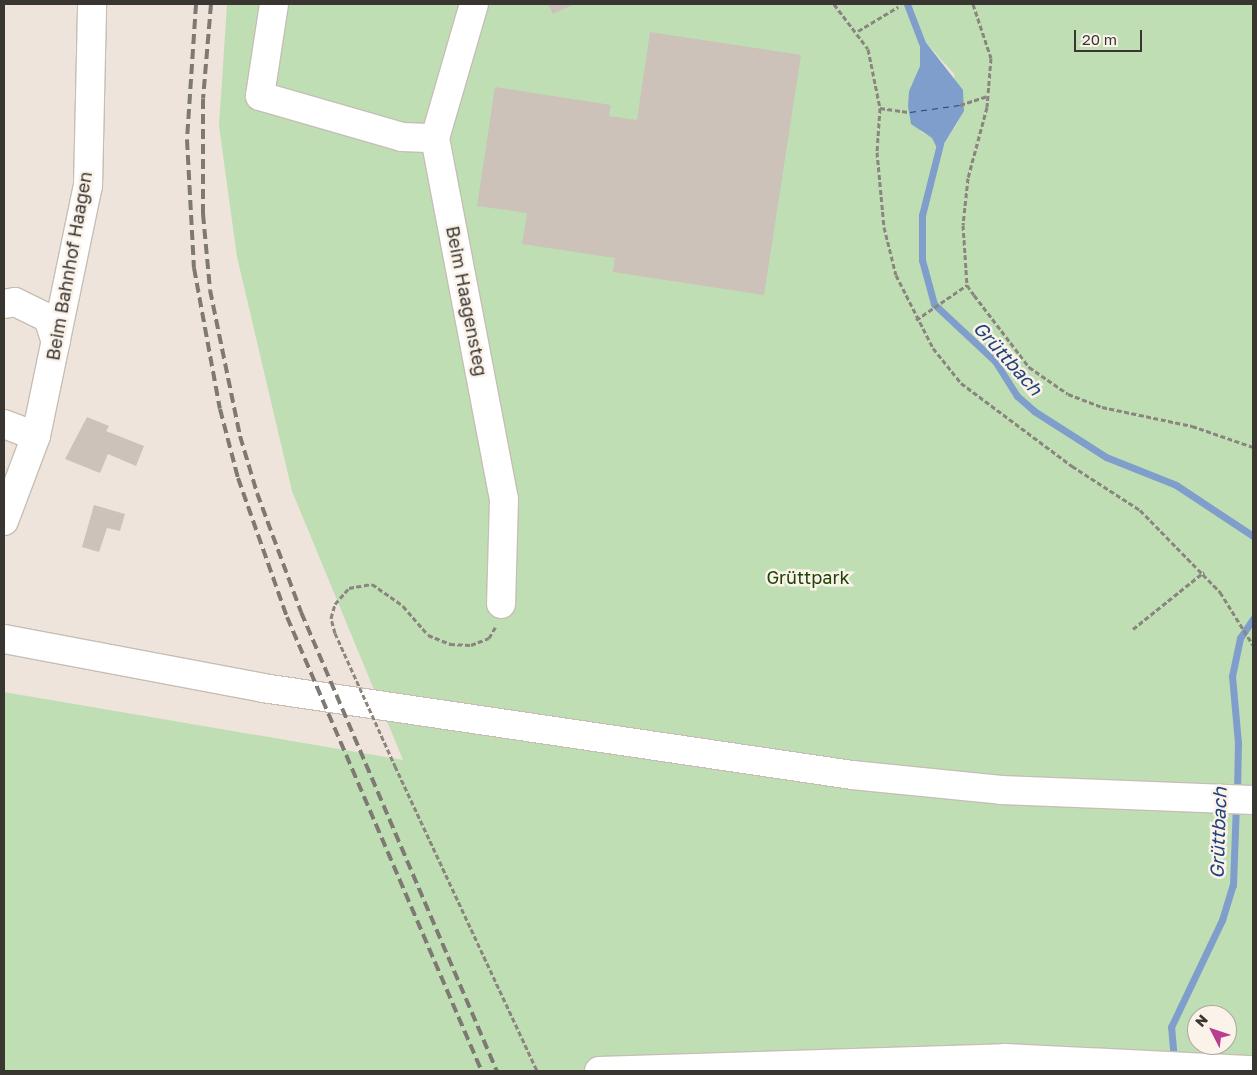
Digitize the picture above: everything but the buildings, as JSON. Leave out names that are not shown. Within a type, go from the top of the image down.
[{"type":"main road","name":"Beim Bahnhof Haagen","points":[[4,521],[36,436],[88,186],[92,4]]},
{"type":"main road","points":[[274,4],[260,96],[402,137],[435,138]]},
{"type":"main road","name":"Beim Haagensteg","points":[[474,4],[435,138],[504,499],[501,604]]},
{"type":"main road","points":[[4,304],[15,302],[48,318],[56,342]]},
{"type":"main road","points":[[4,424],[36,436]]},
{"type":"main road","points":[[4,639],[263,688],[852,775],[1001,790],[1200,800],[1253,800]]},
{"type":"main road","points":[[599,1071],[1005,1058],[1253,1070]]},
{"type":"path","points":[[834,4],[858,31],[868,50],[880,108],[877,152],[884,228],[896,275],[916,320],[962,383],[1072,466],[1140,510],[1204,572],[1253,645]]},
{"type":"path","points":[[973,4],[991,58],[988,96],[968,178],[964,225],[967,285],[1029,367],[1068,394],[1102,407],[1192,426],[1253,447]]},
{"type":"path","points":[[858,31],[898,7]]},
{"type":"path","points":[[960,105],[988,96]]},
{"type":"path","points":[[880,108],[910,112]]},
{"type":"path","points":[[916,320],[967,285]]},
{"type":"path","points":[[1133,629],[1204,572]]},
{"type":"path","points":[[501,604],[497,624],[490,638],[471,644],[450,644],[428,635],[386,592],[372,584],[349,588],[335,604],[331,618],[335,633],[394,766],[537,1071]]},
{"type":"green space","name":"Grüttpark","points":[[227,4],[1253,4],[1253,1071],[4,1071],[4,692],[403,760],[292,491],[237,257],[219,126]],"holes":[[[920,36],[954,74],[958,122],[939,151],[933,138],[921,132],[909,91],[920,66]]]},
{"type":"water","points":[[920,35],[963,90],[964,111],[939,152],[932,138],[911,124],[908,106],[909,91],[920,66]]},
{"type":"waterway","name":"Grüttbach","points":[[907,4],[922,43]]},
{"type":"waterway","name":"Grüttbach","points":[[940,144],[922,215],[922,260],[934,304],[995,361],[1017,396],[1034,411],[1106,457],[1176,485],[1253,536]]},
{"type":"waterway","name":"Grüttbach","points":[[1237,793],[1238,743],[1232,676],[1240,638],[1253,619]]},
{"type":"waterway","name":"Grüttbach","points":[[1174,1060],[1171,1027],[1222,920],[1233,885],[1236,804]]},
{"type":"ferry route","points":[[910,112],[960,105]]},
{"type":"railway","points":[[196,4],[187,140],[194,268],[220,409],[238,478],[287,617],[482,1071]]},
{"type":"railway","points":[[211,4],[203,99],[203,214],[210,290],[240,436],[257,493],[301,612],[497,1071]]}]
